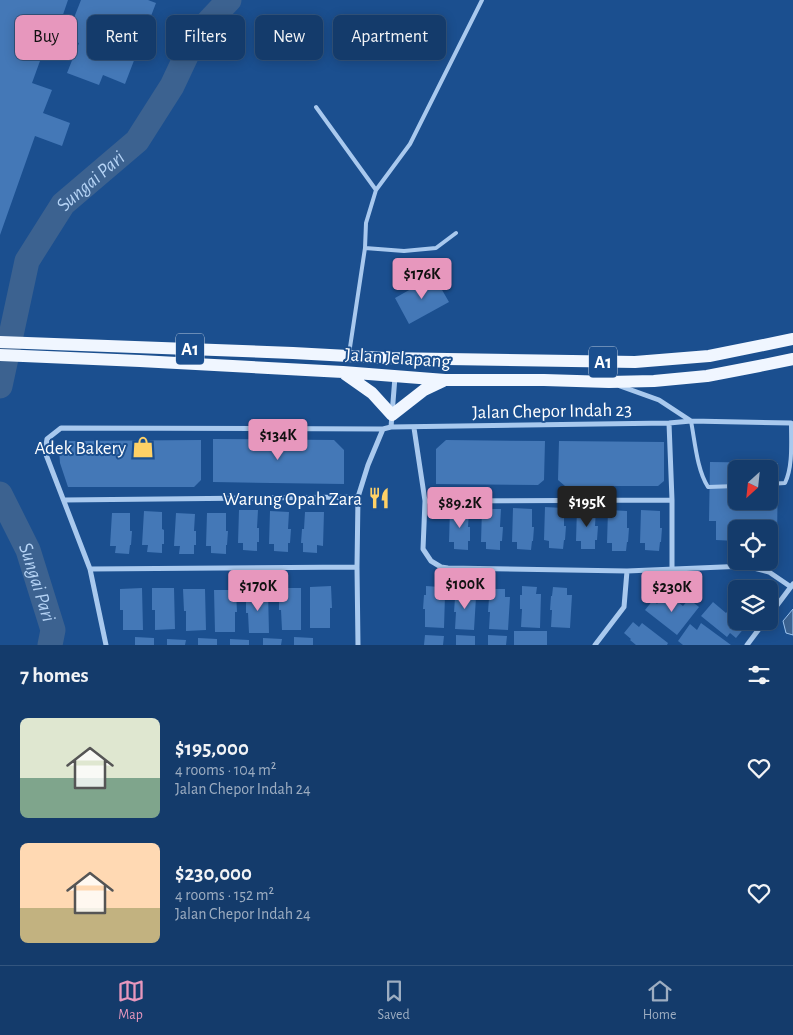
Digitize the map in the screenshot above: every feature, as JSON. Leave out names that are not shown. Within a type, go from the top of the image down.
[{"type":"main road","name":"Jalan Jelapang","points":[[0,354],[60,351],[635,362],[709,356],[793,338]]},
{"type":"main road","name":"Jalan Jelapang","points":[[0,342],[60,351],[445,380],[654,381],[707,376],[793,359]]},
{"type":"main road","points":[[385,358],[396,376],[411,359]]},
{"type":"main road","points":[[343,372],[372,393],[392,421],[412,398],[445,380]]},
{"type":"street","points":[[392,421],[396,376]]},
{"type":"street","points":[[609,382],[659,400],[691,421]]},
{"type":"street","name":"Jalan Chepor Indah 23","points":[[64,500],[46,452],[47,439],[61,428],[384,428],[392,421],[414,428],[691,421],[792,422]]},
{"type":"street","points":[[669,423],[672,569]]},
{"type":"street","points":[[358,645],[358,497],[368,465],[384,428]]},
{"type":"street","points":[[414,428],[425,501],[423,549],[431,561],[442,567],[627,571],[746,566],[769,572],[792,585],[778,604]]},
{"type":"street","points":[[106,645],[90,569],[64,500],[358,497]]},
{"type":"street","points":[[425,501],[672,500]]},
{"type":"street","points":[[90,569],[357,567]]},
{"type":"street","points":[[594,645],[624,607],[627,571]]},
{"type":"street","points":[[747,645],[758,630]]},
{"type":"lane","points":[[349,356],[365,248],[366,223],[376,190],[410,144],[482,0]]},
{"type":"lane","points":[[316,107],[376,190]]},
{"type":"lane","points":[[365,248],[404,251],[436,248],[456,233]]},
{"type":"lane","points":[[691,421],[704,481],[708,487],[728,486]]},
{"type":"lane","points":[[778,483],[785,483],[790,476],[792,422]]},
{"type":"water","points":[[793,609],[793,635],[786,633],[783,621]]},
{"type":"building","points":[[0,0],[68,0],[63,15],[15,15],[15,60],[40,60],[32,83],[52,90],[43,113],[70,123],[62,146],[35,136],[0,235]]},
{"type":"building","points":[[81,0],[148,0],[156,3],[151,15],[87,15],[87,60],[134,60],[125,84],[103,75],[99,85],[67,73],[72,60],[77,60],[79,43],[77,42],[77,15],[75,15]]},
{"type":"building","points":[[434,276],[449,302],[409,324],[395,298]]},
{"type":"building","points":[[213,439],[334,440],[344,450],[344,484],[213,482]]},
{"type":"building","points":[[201,440],[201,480],[194,487],[68,487],[60,463],[59,450],[67,441]]},
{"type":"building","points":[[446,440],[545,441],[544,480],[538,485],[436,484],[436,449]]},
{"type":"building","points":[[559,441],[664,442],[664,481],[658,486],[565,486],[558,480]]},
{"type":"building","points":[[710,462],[728,462],[728,510],[777,510],[777,520],[728,520],[728,541],[716,540],[716,521],[709,521]]},
{"type":"building","points":[[545,507],[564,508],[564,526],[566,526],[563,549],[549,548],[549,541],[544,540]]},
{"type":"building","points":[[513,508],[532,509],[532,527],[534,527],[531,550],[517,549],[517,542],[512,542]]},
{"type":"building","points":[[577,508],[596,509],[595,526],[598,526],[595,549],[581,549],[581,541],[576,541]]},
{"type":"building","points":[[450,509],[469,510],[468,527],[470,527],[470,541],[468,541],[468,550],[454,549],[454,542],[449,542]]},
{"type":"building","points":[[482,509],[501,509],[500,527],[503,527],[500,550],[486,549],[486,542],[481,542]]},
{"type":"building","points":[[239,510],[258,510],[257,528],[259,528],[259,542],[257,542],[257,551],[243,550],[243,543],[238,543]]},
{"type":"building","points":[[608,510],[627,511],[627,528],[629,528],[626,551],[612,551],[612,543],[607,543]]},
{"type":"building","points":[[641,510],[660,511],[660,528],[662,528],[659,551],[645,550],[645,543],[640,543]]},
{"type":"building","points":[[144,511],[162,512],[164,544],[162,544],[162,553],[147,552],[148,545],[142,545]]},
{"type":"building","points":[[270,511],[289,512],[288,529],[291,529],[288,552],[274,551],[274,544],[269,544]]},
{"type":"building","points":[[305,512],[324,512],[323,546],[317,545],[317,553],[303,552],[303,543],[301,543]]},
{"type":"building","points":[[112,513],[130,513],[130,531],[132,531],[129,554],[115,553],[116,546],[110,546]]},
{"type":"building","points":[[176,513],[195,514],[194,531],[196,531],[196,545],[194,545],[194,554],[179,554],[180,546],[174,546]]},
{"type":"building","points":[[207,513],[226,513],[226,531],[228,531],[226,554],[211,553],[211,546],[206,546]]},
{"type":"building","points":[[331,586],[332,608],[330,608],[330,628],[310,628],[310,587]]},
{"type":"building","points":[[426,586],[440,587],[440,594],[445,595],[444,628],[425,627],[425,609],[423,609]]},
{"type":"building","points":[[522,586],[537,587],[536,594],[541,594],[540,628],[521,627],[522,609],[520,609],[520,595],[522,595]]},
{"type":"building","points":[[553,587],[567,588],[567,595],[572,595],[570,628],[551,627],[552,610],[550,610]]},
{"type":"building","points":[[142,588],[143,630],[123,630],[123,610],[120,610],[120,589]]},
{"type":"building","points":[[152,588],[174,588],[175,629],[155,630],[155,610],[152,610]]},
{"type":"building","points":[[279,588],[301,588],[301,630],[282,630],[281,610],[279,610]]},
{"type":"building","points":[[183,589],[205,589],[206,630],[186,631]]},
{"type":"building","points":[[457,589],[471,590],[471,597],[476,597],[474,630],[455,629],[456,612],[454,612]]},
{"type":"building","points":[[491,589],[505,589],[505,597],[510,597],[508,630],[489,629],[490,612],[488,612]]},
{"type":"building","points":[[214,590],[236,590],[237,612],[235,612],[235,632],[215,632]]},
{"type":"building","points":[[246,591],[268,591],[269,633],[249,633],[248,613],[246,613]]},
{"type":"building","points":[[666,593],[683,606],[689,599],[699,607],[677,635],[645,610],[653,600],[657,604]]},
{"type":"building","points":[[713,602],[726,613],[728,611],[728,630],[743,630],[736,638],[730,633],[727,637],[701,616]]},
{"type":"building","points":[[633,622],[639,627],[642,623],[668,643],[667,645],[636,645],[624,633]]},
{"type":"building","points":[[701,623],[731,645],[683,645],[678,641],[690,624],[697,630]]},
{"type":"building","points":[[514,631],[547,631],[547,645],[514,645]]},
{"type":"building","points":[[425,635],[444,636],[443,645],[424,645]]},
{"type":"building","points":[[456,635],[475,636],[475,645],[456,645]]},
{"type":"building","points":[[488,635],[507,636],[506,645],[488,645]]},
{"type":"building","points":[[135,637],[154,638],[154,645],[135,645]]},
{"type":"building","points":[[294,637],[313,638],[313,645],[294,645]]},
{"type":"building","points":[[198,638],[217,639],[217,645],[198,645]]},
{"type":"building","points":[[263,638],[282,639],[281,645],[263,645]]},
{"type":"building","points":[[167,639],[186,640],[185,645],[167,645]]},
{"type":"building","points":[[230,639],[249,640],[249,645],[230,645]]},
{"type":"waterway","name":"Sungai Pari","points":[[0,386],[27,261],[63,204],[137,141],[172,86],[196,35],[229,0]]},
{"type":"waterway","name":"Sungai Pari","points":[[0,494],[28,550],[53,630],[50,645]]},
{"type":"place","name":"Adek Bakery","points":[[143,447]]},
{"type":"place","name":"Warung Opah Zara","points":[[379,498]]}]
